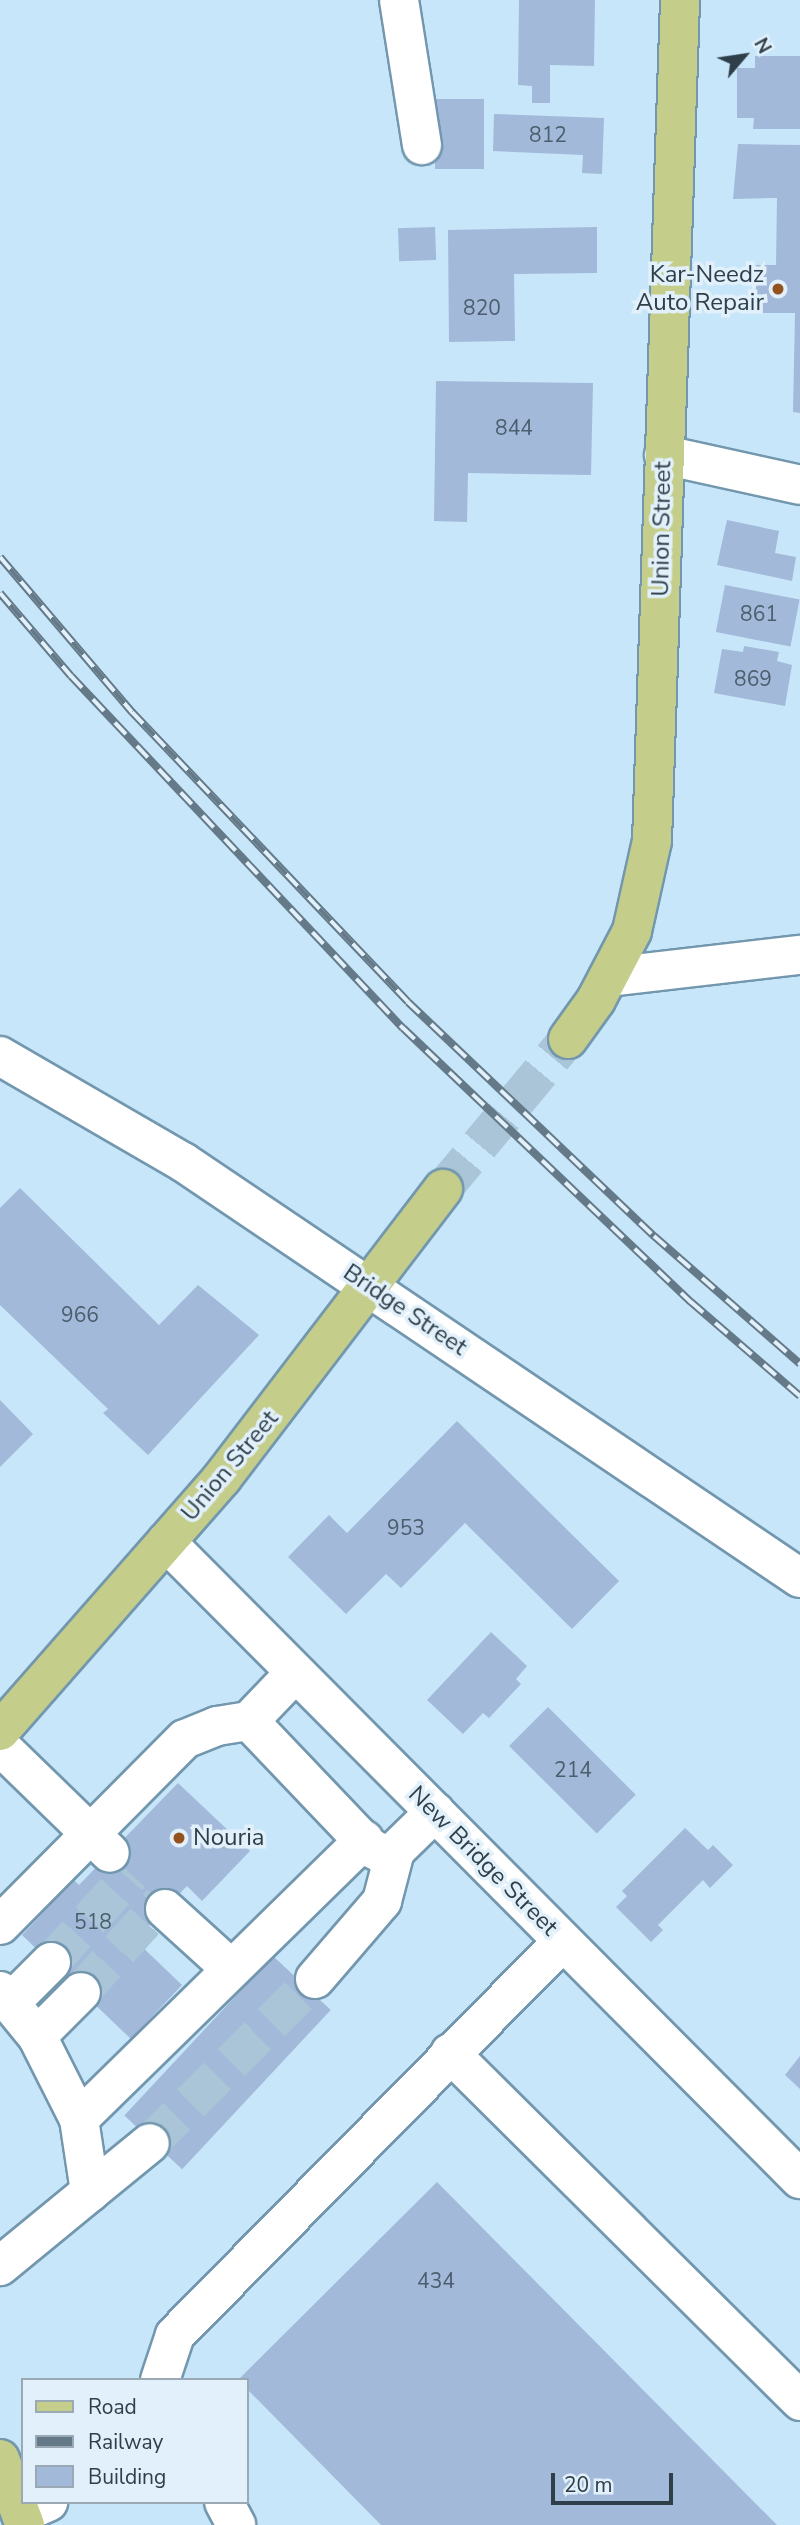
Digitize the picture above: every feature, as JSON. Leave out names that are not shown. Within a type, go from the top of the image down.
[{"type":"main road","name":"Union Street","points":[[568,1039],[609,976],[632,931],[652,841],[680,0]]},
{"type":"main road","name":"Union Street","points":[[0,1731],[166,1542],[304,1376],[443,1189]]},
{"type":"main road","points":[[0,2459],[21,2496]]},
{"type":"street","points":[[399,0],[422,145]]},
{"type":"street","points":[[664,455],[800,485]]},
{"type":"street","points":[[609,976],[800,955]]},
{"type":"street","name":"Bridge Street","points":[[0,1056],[139,1134],[370,1286],[800,1578]]},
{"type":"street","name":"New Bridge Street","points":[[166,1542],[800,2179]]},
{"type":"street","points":[[0,1925],[101,1843],[185,1739],[218,1726],[249,1721],[295,1672]]},
{"type":"street","points":[[249,1721],[379,1845],[382,1901],[315,1979]]},
{"type":"street","points":[[0,1746],[101,1843]]},
{"type":"street","points":[[79,2119],[230,1968],[379,1845],[407,1844],[435,1812]]},
{"type":"street","points":[[165,1909],[230,1968]]},
{"type":"street","points":[[161,2378],[174,2335],[563,1941]]},
{"type":"street","points":[[51,1962],[5,1997],[37,2036],[79,2119],[90,2192]]},
{"type":"street","points":[[37,2036],[81,1992]]},
{"type":"street","points":[[450,2053],[800,2401]]},
{"type":"street","points":[[0,2266],[150,2143]]},
{"type":"street","points":[[224,2504],[236,2525]]},
{"type":"building","points":[[519,0],[595,0],[594,66],[550,65],[550,103],[532,103],[532,86],[518,85]]},
{"type":"building","points":[[755,56],[800,56],[800,129],[753,129],[754,118],[737,118],[737,68],[755,68]]},
{"type":"building","points":[[435,99],[484,99],[484,169],[435,169]]},
{"type":"building","points":[[494,114],[604,118],[602,174],[582,173],[583,155],[493,151]]},
{"type":"building","name":"Kar-Needz Auto Repair","points":[[738,144],[800,145],[800,413],[793,412],[795,313],[756,313],[756,265],[776,265],[777,198],[733,199]]},
{"type":"building","points":[[435,227],[436,260],[399,261],[398,228]]},
{"type":"building","points":[[597,227],[597,273],[514,274],[515,341],[449,342],[448,230]]},
{"type":"building","points":[[436,381],[593,383],[591,475],[468,473],[467,522],[434,521]]},
{"type":"building","points":[[727,520],[779,531],[775,553],[796,557],[792,581],[717,565]]},
{"type":"building","points":[[725,585],[800,600],[790,647],[716,632]]},
{"type":"building","points":[[744,646],[779,652],[777,661],[792,665],[785,706],[714,693],[722,649],[743,652]]},
{"type":"building","points":[[20,1188],[159,1325],[198,1285],[259,1335],[148,1455],[103,1413],[108,1409],[0,1305],[0,1208]]},
{"type":"building","points":[[0,1400],[33,1434],[0,1467]]},
{"type":"building","points":[[457,1421],[619,1581],[572,1629],[465,1523],[401,1588],[386,1574],[346,1614],[288,1557],[329,1515],[347,1533]]},
{"type":"building","points":[[491,1632],[527,1666],[516,1679],[521,1684],[489,1718],[483,1713],[463,1734],[427,1700]]},
{"type":"building","points":[[548,1707],[636,1795],[597,1834],[509,1746]]},
{"type":"building","points":[[178,1783],[250,1851],[202,1901],[187,1886],[135,1940],[182,1985],[131,2039],[22,1935],[74,1880],[79,1885]]},
{"type":"building","points":[[685,1828],[708,1850],[713,1845],[733,1865],[710,1888],[703,1880],[658,1925],[663,1930],[651,1942],[616,1907],[627,1896],[622,1891]]},
{"type":"building","points":[[273,1956],[331,2010],[182,2169],[124,2115]]},
{"type":"building","points":[[800,2056],[800,2089],[785,2075]]},
{"type":"building","points":[[437,2182],[777,2525],[381,2525],[248,2390],[248,2378],[240,2378]]},
{"type":"tunnel","points":[[443,1189],[568,1039]]},
{"type":"tunnel","points":[[51,1962],[131,1874]]},
{"type":"tunnel","points":[[81,1992],[161,1903]]},
{"type":"tunnel","points":[[150,2143],[315,1979]]},
{"type":"railway","points":[[0,557],[132,712],[408,1002],[654,1236],[800,1364]]},
{"type":"railway","points":[[0,593],[71,676],[403,1028],[691,1302],[800,1396]]},
{"type":"place","name":"Kar-Needz Auto Repair","points":[[778,289]]},
{"type":"place","name":"Nouria","points":[[179,1838]]}]
